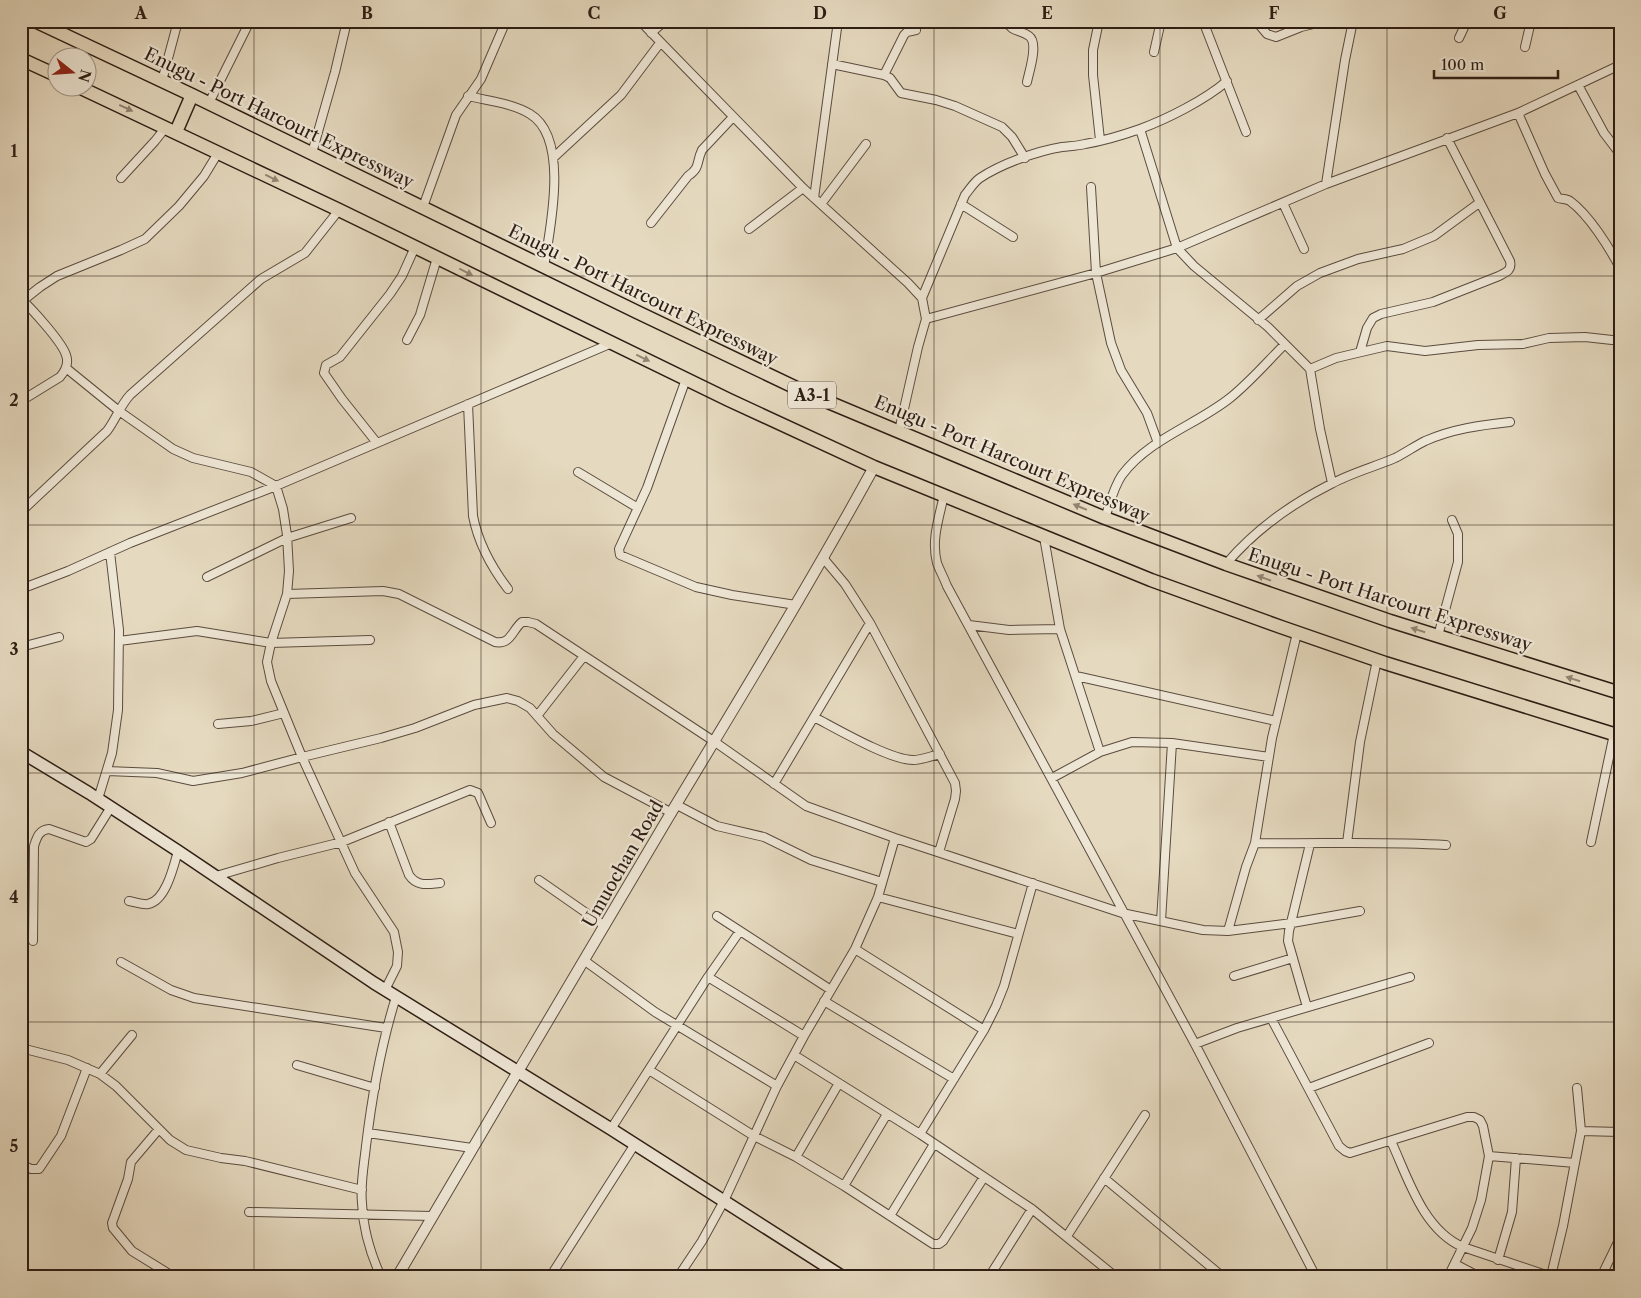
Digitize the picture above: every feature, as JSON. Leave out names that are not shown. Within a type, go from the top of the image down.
[{"type":"highway","name":"Enugu - Port Harcourt Expressway","points":[[35,21],[209,103],[809,394],[1105,518],[1226,564],[1438,636],[1620,693]]},
{"type":"highway","points":[[21,59],[48,71]]},
{"type":"highway","points":[[171,129],[192,95]]},
{"type":"highway","name":"A3-1","points":[[98,96],[339,210],[686,380],[874,467],[1151,580],[1297,633],[1497,699],[1617,735]]},
{"type":"main road","points":[[21,752],[111,807],[385,990],[611,1129],[843,1277]]},
{"type":"street","points":[[162,81],[178,21]]},
{"type":"street","points":[[209,103],[250,21]]},
{"type":"street","points":[[312,153],[347,21]]},
{"type":"street","points":[[423,207],[456,115],[481,79],[506,21]]},
{"type":"street","points":[[640,21],[803,188],[880,260],[908,283],[922,298],[926,318],[898,431]]},
{"type":"street","points":[[651,33],[665,21]]},
{"type":"street","points":[[818,201],[838,21]]},
{"type":"street","points":[[1006,21],[1010,28],[1029,36],[1032,40],[1033,56],[1027,82]]},
{"type":"street","points":[[1099,21],[1093,50],[1093,75],[1100,140]]},
{"type":"street","points":[[1154,52],[1161,21]]},
{"type":"street","points":[[1204,21],[1246,132]]},
{"type":"street","points":[[1256,21],[1267,34],[1276,37],[1301,27],[1326,21]]},
{"type":"street","points":[[1326,184],[1345,60],[1353,21]]},
{"type":"street","points":[[1459,38],[1467,21]]},
{"type":"street","points":[[1525,47],[1531,21]]},
{"type":"street","points":[[884,75],[904,35],[907,32],[916,30]]},
{"type":"street","points":[[553,158],[621,95],[660,42]]},
{"type":"street","points":[[832,64],[884,75],[890,78],[901,93],[955,106],[1002,127],[1012,137],[1025,158]]},
{"type":"street","points":[[926,318],[1096,274],[1177,248],[1326,184],[1518,113],[1620,65]]},
{"type":"street","points":[[922,298],[961,204],[971,186],[980,178],[1025,158],[1061,147],[1086,144],[1140,129],[1196,102],[1212,93],[1227,81]]},
{"type":"street","points":[[1578,85],[1604,133],[1620,154]]},
{"type":"street","points":[[468,96],[508,105],[530,114],[546,130],[553,158],[553,208],[544,266]]},
{"type":"street","points":[[1518,113],[1545,174],[1558,198],[1569,201],[1580,209],[1601,237],[1620,268]]},
{"type":"street","points":[[651,223],[688,176],[696,171],[702,150],[733,117]]},
{"type":"street","points":[[120,178],[150,147],[171,129]]},
{"type":"street","points":[[1140,129],[1177,248],[1194,266],[1258,320],[1310,369],[1320,429],[1332,483]]},
{"type":"street","points":[[1360,352],[1367,328],[1374,318],[1381,314],[1433,302],[1509,271],[1512,266],[1447,138]]},
{"type":"street","points":[[818,201],[866,144]]},
{"type":"street","points":[[21,401],[60,377],[66,368],[67,362],[66,353],[34,311],[22,301],[56,276],[144,239],[179,206],[204,176],[218,152]]},
{"type":"street","points":[[1091,187],[1096,274],[1111,343],[1121,370],[1147,413],[1158,443]]},
{"type":"street","points":[[749,229],[803,188]]},
{"type":"street","points":[[1283,202],[1304,249]]},
{"type":"street","points":[[961,204],[1013,237]]},
{"type":"street","points":[[1258,320],[1297,286],[1320,273],[1358,259],[1403,249],[1434,236],[1479,204]]},
{"type":"street","points":[[26,507],[93,445],[114,422],[124,402],[130,395],[261,279],[305,253],[339,210]]},
{"type":"street","points":[[377,443],[342,399],[324,373],[324,369],[340,357],[390,294],[402,276],[415,247]]},
{"type":"street","points":[[407,340],[420,314],[437,258]]},
{"type":"street","points":[[1310,369],[1336,358],[1388,346],[1425,351],[1478,345],[1523,344],[1549,338],[1585,337],[1620,340]]},
{"type":"street","points":[[21,589],[276,486],[612,343]]},
{"type":"street","points":[[1105,518],[1113,492],[1122,476],[1135,462],[1158,443],[1231,397],[1285,344]]},
{"type":"street","points":[[66,368],[119,411],[173,449],[183,454],[251,472],[276,486],[283,509],[289,571],[287,594],[271,643],[267,662],[271,681],[302,757],[355,873],[386,918],[395,937],[398,952],[397,966],[385,990]]},
{"type":"street","points":[[686,380],[638,508],[619,549],[620,555],[696,587],[796,605]]},
{"type":"street","points":[[468,404],[473,516],[482,545],[508,589]]},
{"type":"street","points":[[1226,564],[1241,546],[1281,513],[1332,483],[1396,457],[1424,441],[1475,426],[1510,422]]},
{"type":"street","name":"Umuochan Road","points":[[397,1277],[517,1071],[824,558],[874,467]]},
{"type":"street","points":[[578,472],[638,508]]},
{"type":"street","points":[[944,495],[935,536],[935,549],[938,564],[947,586],[1052,778],[1316,1277]]},
{"type":"street","points":[[207,577],[287,538],[351,518]]},
{"type":"street","points":[[1438,636],[1458,562],[1458,534],[1452,520]]},
{"type":"street","points":[[1044,537],[1060,629],[1100,752]]},
{"type":"street","points":[[98,799],[112,753],[118,710],[120,630],[110,552]]},
{"type":"street","points":[[824,558],[845,584],[870,623],[955,783],[956,791],[938,852]]},
{"type":"street","points":[[287,594],[383,590],[399,594],[495,642],[506,642],[522,622],[536,624],[715,742],[806,806],[895,838],[1122,913],[1203,930],[1228,931],[1292,923],[1360,911]]},
{"type":"street","points":[[774,784],[870,623]]},
{"type":"street","points":[[969,625],[1009,630],[1060,629]]},
{"type":"street","points":[[119,641],[196,630],[271,643],[370,640]]},
{"type":"street","points":[[1228,931],[1255,843],[1276,721],[1297,633]]},
{"type":"street","points":[[21,647],[59,637]]},
{"type":"street","points":[[537,716],[584,656]]},
{"type":"street","points":[[1347,843],[1360,742],[1377,660]]},
{"type":"street","points":[[1076,676],[1276,721]]},
{"type":"street","points":[[107,771],[158,773],[197,781],[242,773],[381,738],[415,728],[474,704],[507,698],[518,700],[530,708],[553,734],[604,777],[674,809],[717,826],[764,837],[811,860],[882,882]]},
{"type":"street","points":[[218,724],[251,721],[284,713]]},
{"type":"street","points":[[814,717],[885,753],[901,758],[914,760],[940,754]]},
{"type":"street","points":[[1592,842],[1617,735]]},
{"type":"street","points":[[1052,778],[1100,752],[1132,742],[1172,743],[1269,757]]},
{"type":"street","points":[[1161,921],[1172,743]]},
{"type":"street","points":[[216,876],[342,842],[470,790],[478,793],[491,823]]},
{"type":"street","points":[[33,941],[34,846],[38,836],[44,830],[49,829],[86,842],[92,839],[111,807]]},
{"type":"street","points":[[389,822],[413,880],[422,884],[440,883]]},
{"type":"street","points":[[678,1277],[702,1241],[724,1201],[777,1086],[855,949],[878,896],[895,838]]},
{"type":"street","points":[[1255,843],[1396,842],[1446,845]]},
{"type":"street","points":[[1307,1007],[1288,941],[1310,844]]},
{"type":"street","points":[[129,901],[148,904],[160,896],[169,883],[178,851]]},
{"type":"street","points":[[539,880],[605,926]]},
{"type":"street","points":[[920,1134],[984,1030],[1004,986],[1033,883]]},
{"type":"street","points":[[878,896],[1018,934]]},
{"type":"street","points":[[717,916],[831,990]]},
{"type":"street","points":[[611,1129],[708,977],[740,931]]},
{"type":"street","points":[[855,949],[984,1030]]},
{"type":"street","points":[[1234,976],[1293,958]]},
{"type":"street","points":[[585,960],[638,1001],[777,1086]]},
{"type":"street","points":[[121,962],[171,990],[194,998],[386,1028]]},
{"type":"street","points":[[708,977],[804,1036]]},
{"type":"street","points":[[1194,1044],[1237,1028],[1410,977]]},
{"type":"street","points":[[381,1277],[374,1259],[363,1215],[362,1190],[368,1133],[386,1028],[396,997]]},
{"type":"street","points":[[824,1001],[954,1079]]},
{"type":"street","points":[[1271,1018],[1339,1146],[1345,1152],[1350,1153],[1467,1117],[1474,1117],[1480,1120],[1484,1126],[1489,1156],[1481,1200],[1464,1247],[1448,1277]]},
{"type":"street","points":[[100,1074],[132,1035]]},
{"type":"street","points":[[1309,1088],[1429,1043]]},
{"type":"street","points":[[21,1048],[68,1060],[100,1074],[116,1086],[170,1140],[186,1150],[245,1161],[362,1190]]},
{"type":"street","points":[[794,1055],[920,1134],[1032,1209],[1116,1277]]},
{"type":"street","points":[[297,1065],[376,1088]]},
{"type":"street","points":[[21,1164],[32,1169],[39,1169],[61,1136],[87,1068]]},
{"type":"street","points":[[649,1070],[754,1136],[796,1157],[844,1186],[933,1244],[939,1244],[943,1241],[984,1177]]},
{"type":"street","points":[[796,1157],[839,1083]]},
{"type":"street","points":[[1391,1141],[1422,1208],[1451,1242],[1551,1277],[1581,1132],[1577,1088]]},
{"type":"street","points":[[844,1186],[886,1114]]},
{"type":"street","points":[[1067,1236],[1145,1115]]},
{"type":"street","points":[[159,1128],[131,1162],[128,1179],[112,1224],[113,1228],[132,1250],[174,1277]]},
{"type":"street","points":[[1581,1132],[1620,1132]]},
{"type":"street","points":[[368,1133],[472,1148]]},
{"type":"street","points":[[550,1277],[634,1144]]},
{"type":"street","points":[[890,1216],[934,1144]]},
{"type":"street","points":[[1489,1156],[1575,1163]]},
{"type":"street","points":[[1498,1260],[1512,1212],[1516,1158]]},
{"type":"street","points":[[1104,1178],[1223,1277]]},
{"type":"street","points":[[989,1277],[1032,1209]]},
{"type":"street","points":[[249,1212],[432,1216]]},
{"type":"street","points":[[1601,1277],[1620,1238]]},
{"type":"street","points":[[1455,1264],[1480,1277]]}]
